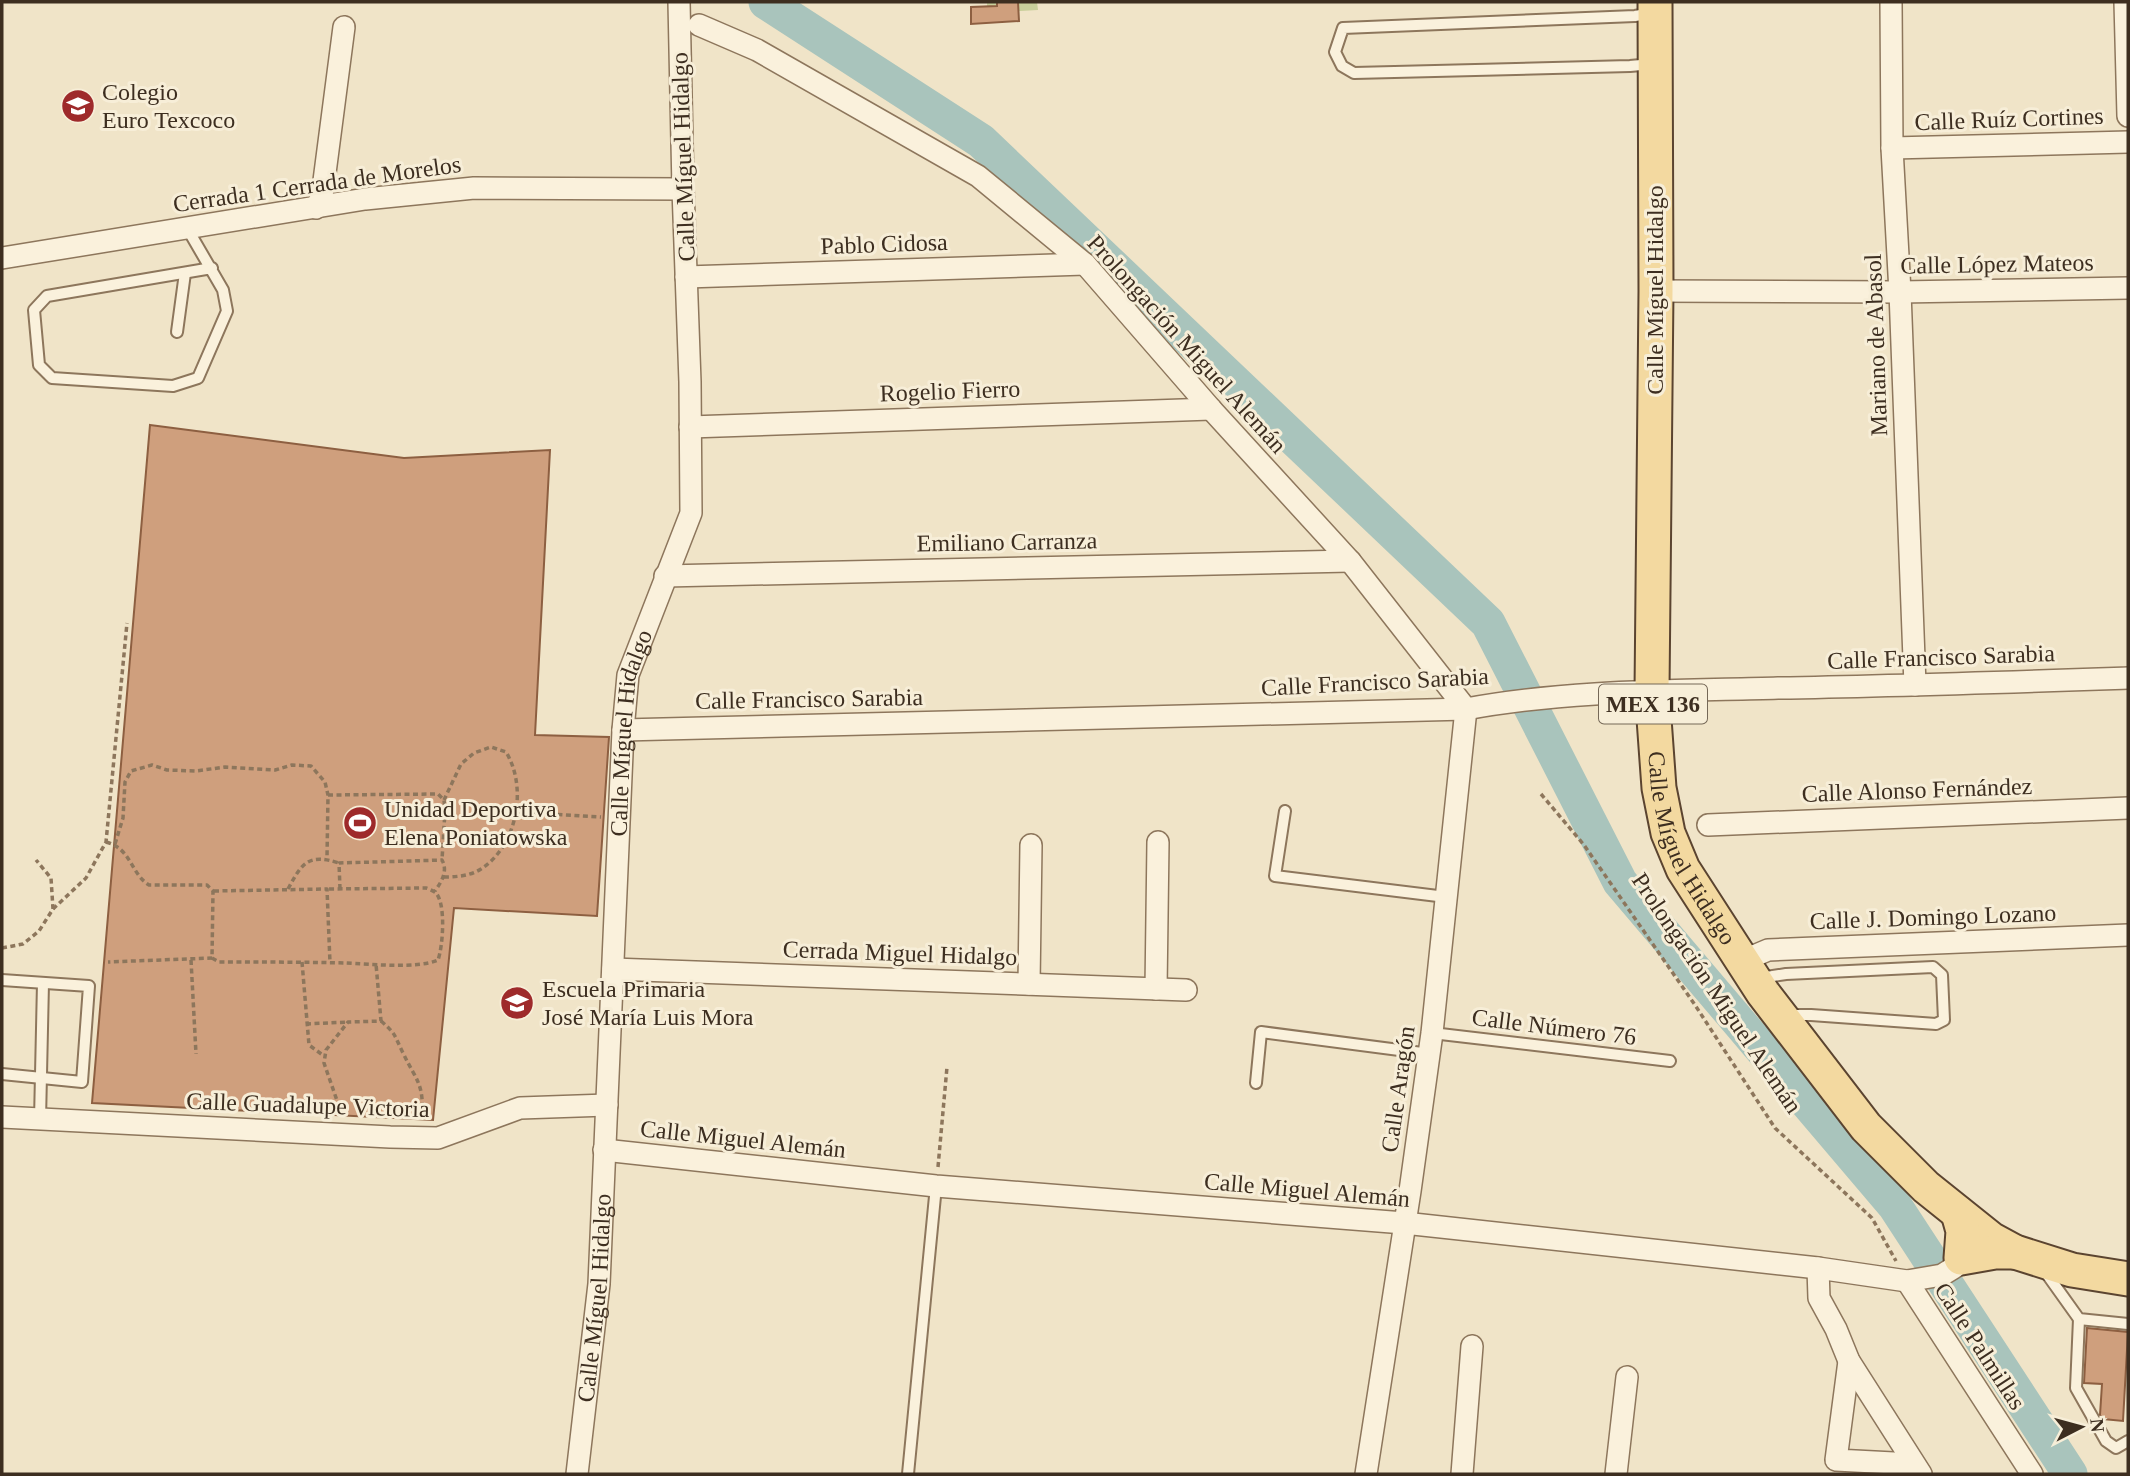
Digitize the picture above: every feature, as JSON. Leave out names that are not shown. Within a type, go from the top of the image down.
[{"type":"main road","name":"Calle Míguel Hidalgo","points":[[1655,7],[1656,291],[1652,691],[1659,788],[1668,833],[1683,869],[1779,1015],[1866,1127],[1926,1187],[1958,1213],[2014,1250],[2072,1269],[2128,1279]]},
{"type":"main road","points":[[1958,1213],[1963,1231],[1958,1263],[1995,1252],[2014,1250]]},
{"type":"street","name":"Calle Míguel Hidalgo","points":[[577,1474],[599,1284],[623,730],[628,675],[691,513],[679,2]]},
{"type":"street","name":"Mariano de Abasol","points":[[1891,2],[1892,148],[1915,685]]},
{"type":"street","points":[[2124,2],[2128,116]]},
{"type":"street","name":"Prolongación Miguel Alemán","points":[[699,25],[757,50],[978,176],[1085,264],[1211,409],[1350,561],[1476,707]]},
{"type":"street","points":[[316,208],[322,196],[344,27]]},
{"type":"street","name":"Calle Ruíz Cortines","points":[[1892,148],[2128,142]]},
{"type":"street","name":"Cerrada 1 Cerrada de Morelos","points":[[2,258],[365,199],[474,188],[683,189]]},
{"type":"street","name":"Pablo Cidosa","points":[[686,277],[1085,264]]},
{"type":"street","name":"Calle López Mateos","points":[[1656,291],[1900,292],[2128,288]]},
{"type":"street","name":"Rogelio Fierro","points":[[690,427],[1211,409]]},
{"type":"street","name":"Emiliano Carranza","points":[[665,576],[1350,561]]},
{"type":"street","name":"Calle Francisco Sarabia","points":[[623,730],[1476,707],[1545,697],[1652,691],[2128,678]]},
{"type":"street","name":"Calle Aragón","points":[[1366,1474],[1410,1191],[1431,1043],[1446,897],[1476,707]]},
{"type":"street","name":"Calle Alonso Fernández","points":[[1708,825],[2128,808]]},
{"type":"street","points":[[1156,989],[1158,842]]},
{"type":"street","points":[[1029,984],[1031,845]]},
{"type":"street","name":"Calle J. Domingo Lozano","points":[[1748,970],[1768,950],[2128,935]]},
{"type":"street","name":"Cerrada Miguel Hidalgo","points":[[613,970],[1186,990]]},
{"type":"street","name":"Calle Guadalupe Victoria","points":[[2,1117],[438,1138],[520,1108],[607,1105]]},
{"type":"street","name":"Calle Miguel Alemán","points":[[604,1150],[936,1186],[1404,1223],[1917,1280]]},
{"type":"street","points":[[1917,1280],[1942,1275],[1958,1263]]},
{"type":"street","points":[[1818,1268],[1819,1298],[1849,1361],[1917,1469]]},
{"type":"street","name":"Calle Palmillas","points":[[1917,1280],[2032,1474]]},
{"type":"street","points":[[1462,1474],[1472,1346]]},
{"type":"street","points":[[1849,1361],[1836,1460],[1917,1469]]},
{"type":"street","points":[[1616,1474],[1627,1377]]},
{"type":"lane","points":[[1655,7],[1635,16],[1343,28],[1335,52],[1342,66],[1354,73],[1656,64]]},
{"type":"lane","points":[[187,228],[212,268],[223,290],[227,312],[198,378],[173,386],[52,377],[39,365],[34,310],[47,296],[212,268]]},
{"type":"lane","points":[[177,332],[186,273]]},
{"type":"lane","points":[[1285,811],[1275,876],[1446,897]]},
{"type":"lane","points":[[1748,970],[1786,974],[1933,967],[1942,975],[1944,1020],[1936,1024],[1779,1015]]},
{"type":"lane","points":[[2,980],[89,986],[82,1082],[2,1074]]},
{"type":"lane","points":[[40,1120],[43,983]]},
{"type":"lane","name":"Calle Número 76","points":[[1256,1083],[1261,1032],[1670,1062]]},
{"type":"lane","points":[[908,1474],[936,1186]]},
{"type":"lane","points":[[2014,1250],[2079,1319],[2128,1324]]},
{"type":"lane","points":[[2079,1319],[2076,1388],[2106,1441],[2116,1448],[2128,1441]]},
{"type":"path","points":[[2,948],[23,944],[39,931],[53,909],[86,878],[106,842],[127,623]]},
{"type":"path","points":[[435,892],[444,877],[444,800],[461,764],[474,753],[491,747],[506,752],[514,765],[517,792],[514,826],[500,852],[480,870],[458,877],[444,877]]},
{"type":"path","points":[[115,844],[123,818],[125,782],[131,771],[152,765],[167,770],[214,770],[225,767],[275,770],[292,765],[311,766],[325,782],[328,795],[327,858]]},
{"type":"path","points":[[328,795],[438,794],[444,800]]},
{"type":"path","name":"Prolongación Miguel Alemán","points":[[1541,794],[1600,867],[1775,1128],[1872,1218],[1917,1280]]},
{"type":"path","points":[[515,812],[619,818]]},
{"type":"path","points":[[106,842],[115,844],[122,850],[141,880],[149,885],[207,885],[213,891],[426,888],[435,892],[440,902],[442,924],[441,951],[438,960],[431,963],[219,962],[212,958],[108,962]]},
{"type":"path","points":[[287,890],[300,866],[327,858],[339,863],[442,860]]},
{"type":"path","points":[[36,860],[51,878],[53,909]]},
{"type":"path","points":[[339,863],[340,889]]},
{"type":"path","points":[[327,889],[330,963]]},
{"type":"path","points":[[212,958],[213,891]]},
{"type":"path","points":[[191,960],[196,1054]]},
{"type":"path","points":[[302,962],[309,1045],[324,1056]]},
{"type":"path","points":[[376,964],[381,1021]]},
{"type":"path","points":[[306,1024],[381,1021],[396,1034],[402,1052],[420,1084],[421,1138]]},
{"type":"path","points":[[348,1022],[326,1050],[324,1063],[350,1135]]},
{"type":"path","points":[[936,1186],[947,1067]]},
{"type":"green space","points":[[987,2],[1037,2],[1038,10],[987,13]]},
{"type":"building","points":[[997,2],[1018,2],[1019,21],[971,24],[971,7],[997,6]]},
{"type":"building","name":"Unidad Deportiva Elena Poniatowska","points":[[150,425],[404,458],[550,450],[535,735],[609,737],[597,916],[454,908],[433,1120],[92,1103]]},
{"type":"building","points":[[2087,1328],[2128,1332],[2123,1421],[2103,1419],[2100,1415],[2102,1384],[2084,1383]]},
{"type":"waterway","points":[[766,2],[981,141],[1488,623],[1620,882],[1895,1206],[2070,1474]]},
{"type":"place","name":"Colegio Euro Texcoco","points":[[78,106]]},
{"type":"place","name":"Unidad Deportiva Elena Poniatowska","points":[[360,823]]},
{"type":"place","name":"Escuela Primaria José María Luis Mora","points":[[517,1003]]}]
